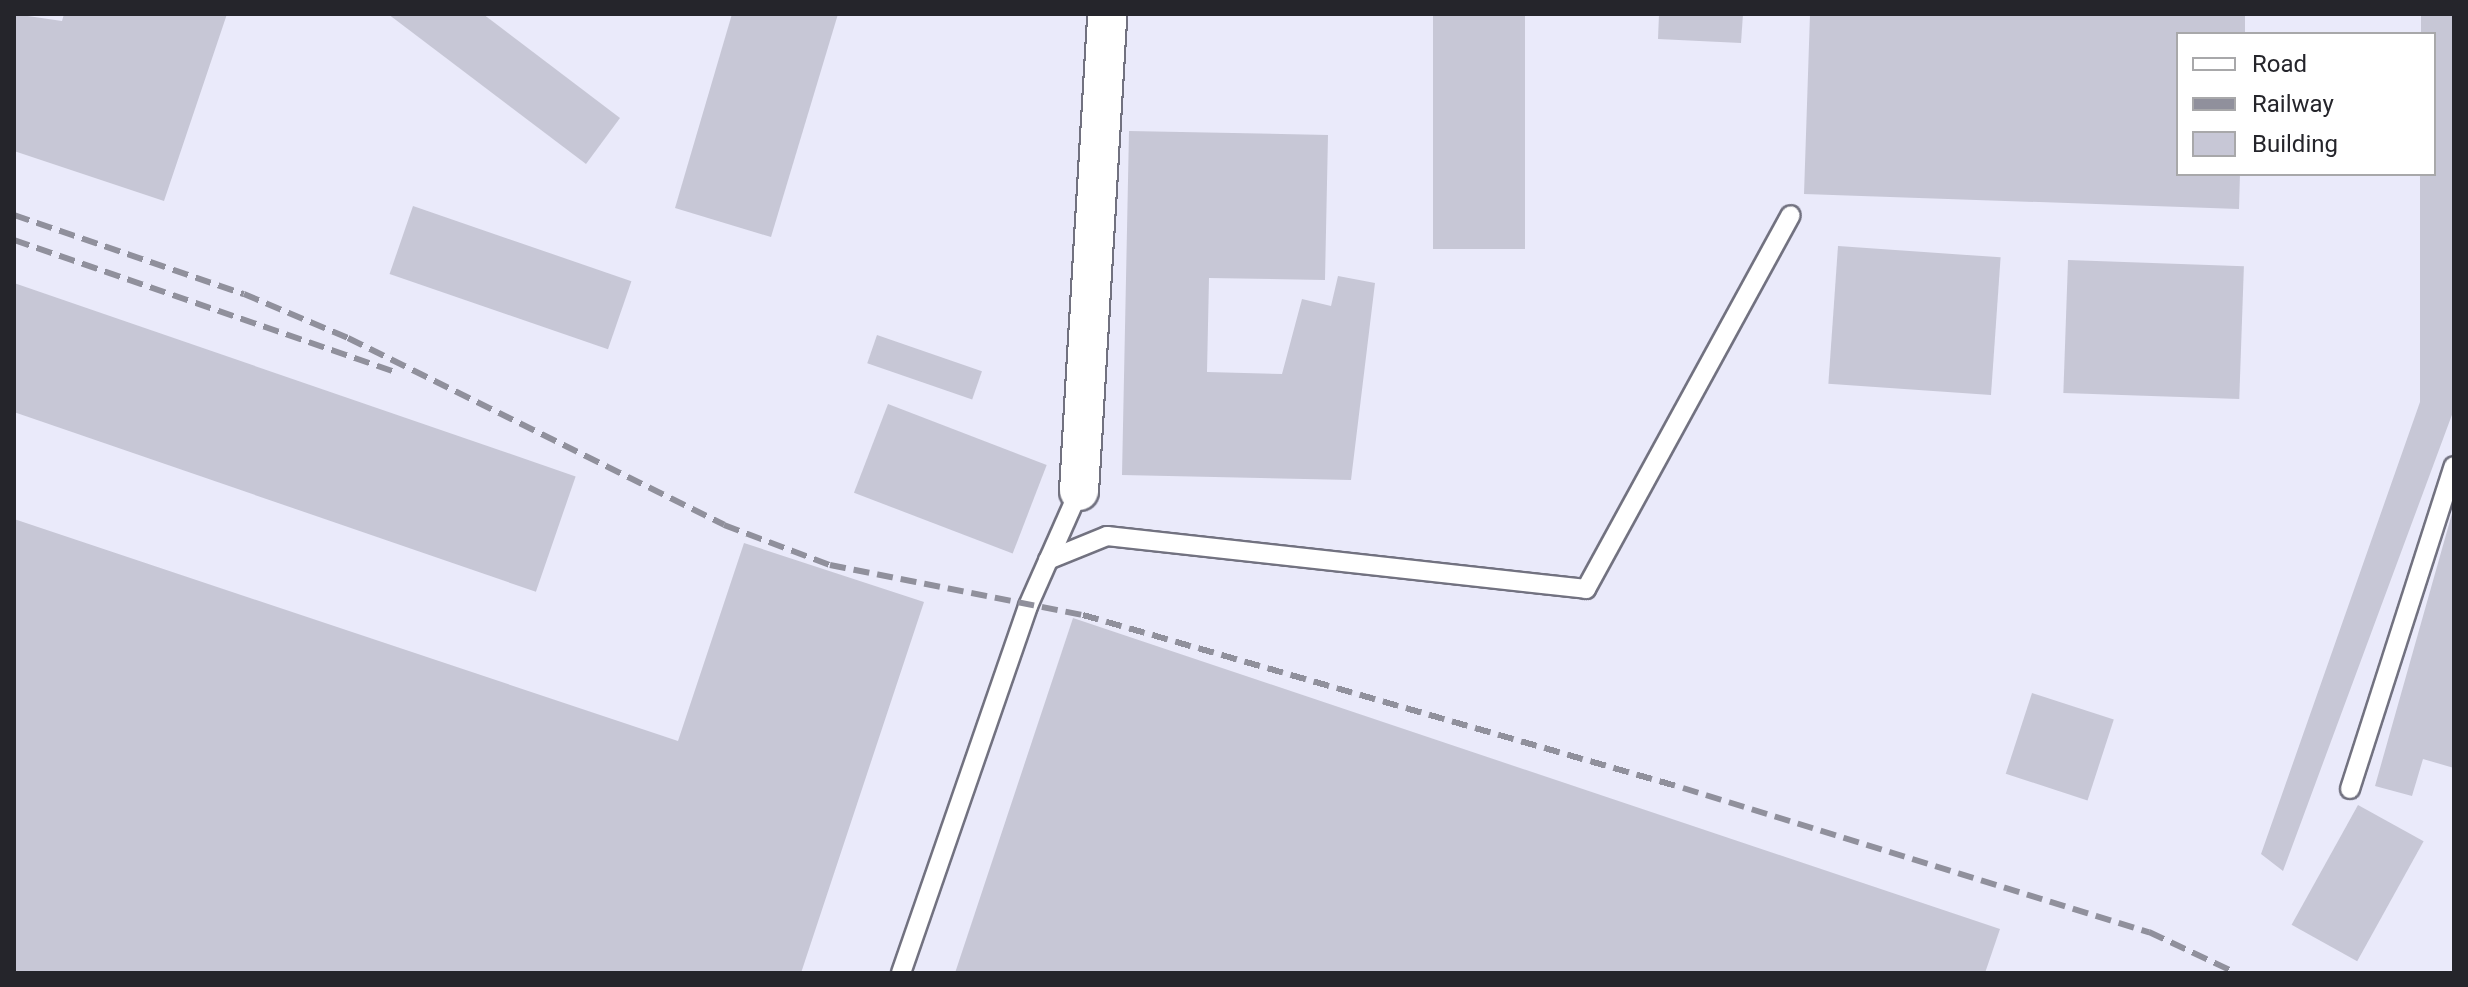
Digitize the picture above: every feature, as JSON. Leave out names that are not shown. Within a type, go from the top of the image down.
[{"type":"street","points":[[1079,491],[1107,14]]},
{"type":"lane","points":[[1048,560],[1107,536],[1586,589],[1791,215]]},
{"type":"lane","points":[[2350,789],[2454,466]]},
{"type":"lane","points":[[901,973],[1048,560],[1079,491]]},
{"type":"building","points":[[14,14],[62,21],[64,14],[227,14],[164,201],[14,151]]},
{"type":"building","points":[[388,14],[483,14],[620,118],[586,164]]},
{"type":"building","points":[[732,14],[838,14],[771,237],[675,208]]},
{"type":"building","points":[[1433,14],[1525,14],[1525,249],[1433,249]]},
{"type":"building","points":[[1659,14],[1743,14],[1741,43],[1658,39]]},
{"type":"building","points":[[1810,14],[2245,14],[2245,32],[2176,32],[2176,176],[2240,176],[2239,209],[1804,194]]},
{"type":"building","points":[[2421,14],[2453,14],[2453,412],[2283,871],[2261,854],[2420,402],[2420,176],[2436,176],[2436,32],[2421,32]]},
{"type":"building","points":[[1129,131],[1328,135],[1325,280],[1209,278],[1207,372],[1282,374],[1302,299],[1331,306],[1338,276],[1375,283],[1351,480],[1122,475]]},
{"type":"building","points":[[413,206],[631,281],[608,349],[390,274]]},
{"type":"building","points":[[1838,246],[2001,257],[1991,395],[1828,384]]},
{"type":"building","points":[[2068,260],[2244,266],[2239,399],[2063,393]]},
{"type":"building","points":[[14,283],[576,476],[536,592],[14,412]]},
{"type":"building","points":[[877,335],[982,371],[972,400],[867,363]]},
{"type":"building","points":[[888,404],[1047,465],[1013,554],[854,493]]},
{"type":"building","points":[[2453,510],[2454,768],[2423,759],[2412,796],[2375,786]]},
{"type":"building","points":[[14,519],[678,741],[744,543],[924,602],[801,973],[14,973]]},
{"type":"building","points":[[1073,618],[2000,929],[1985,973],[955,973]]},
{"type":"building","points":[[2032,693],[2114,720],[2088,800],[2006,774]]},
{"type":"building","points":[[2358,805],[2424,841],[2357,961],[2292,925]]},
{"type":"railway","points":[[14,215],[244,294],[348,338],[724,525],[830,565],[1083,615],[1683,788],[2149,932],[2236,973]]},
{"type":"railway","points":[[14,240],[393,371]]}]
